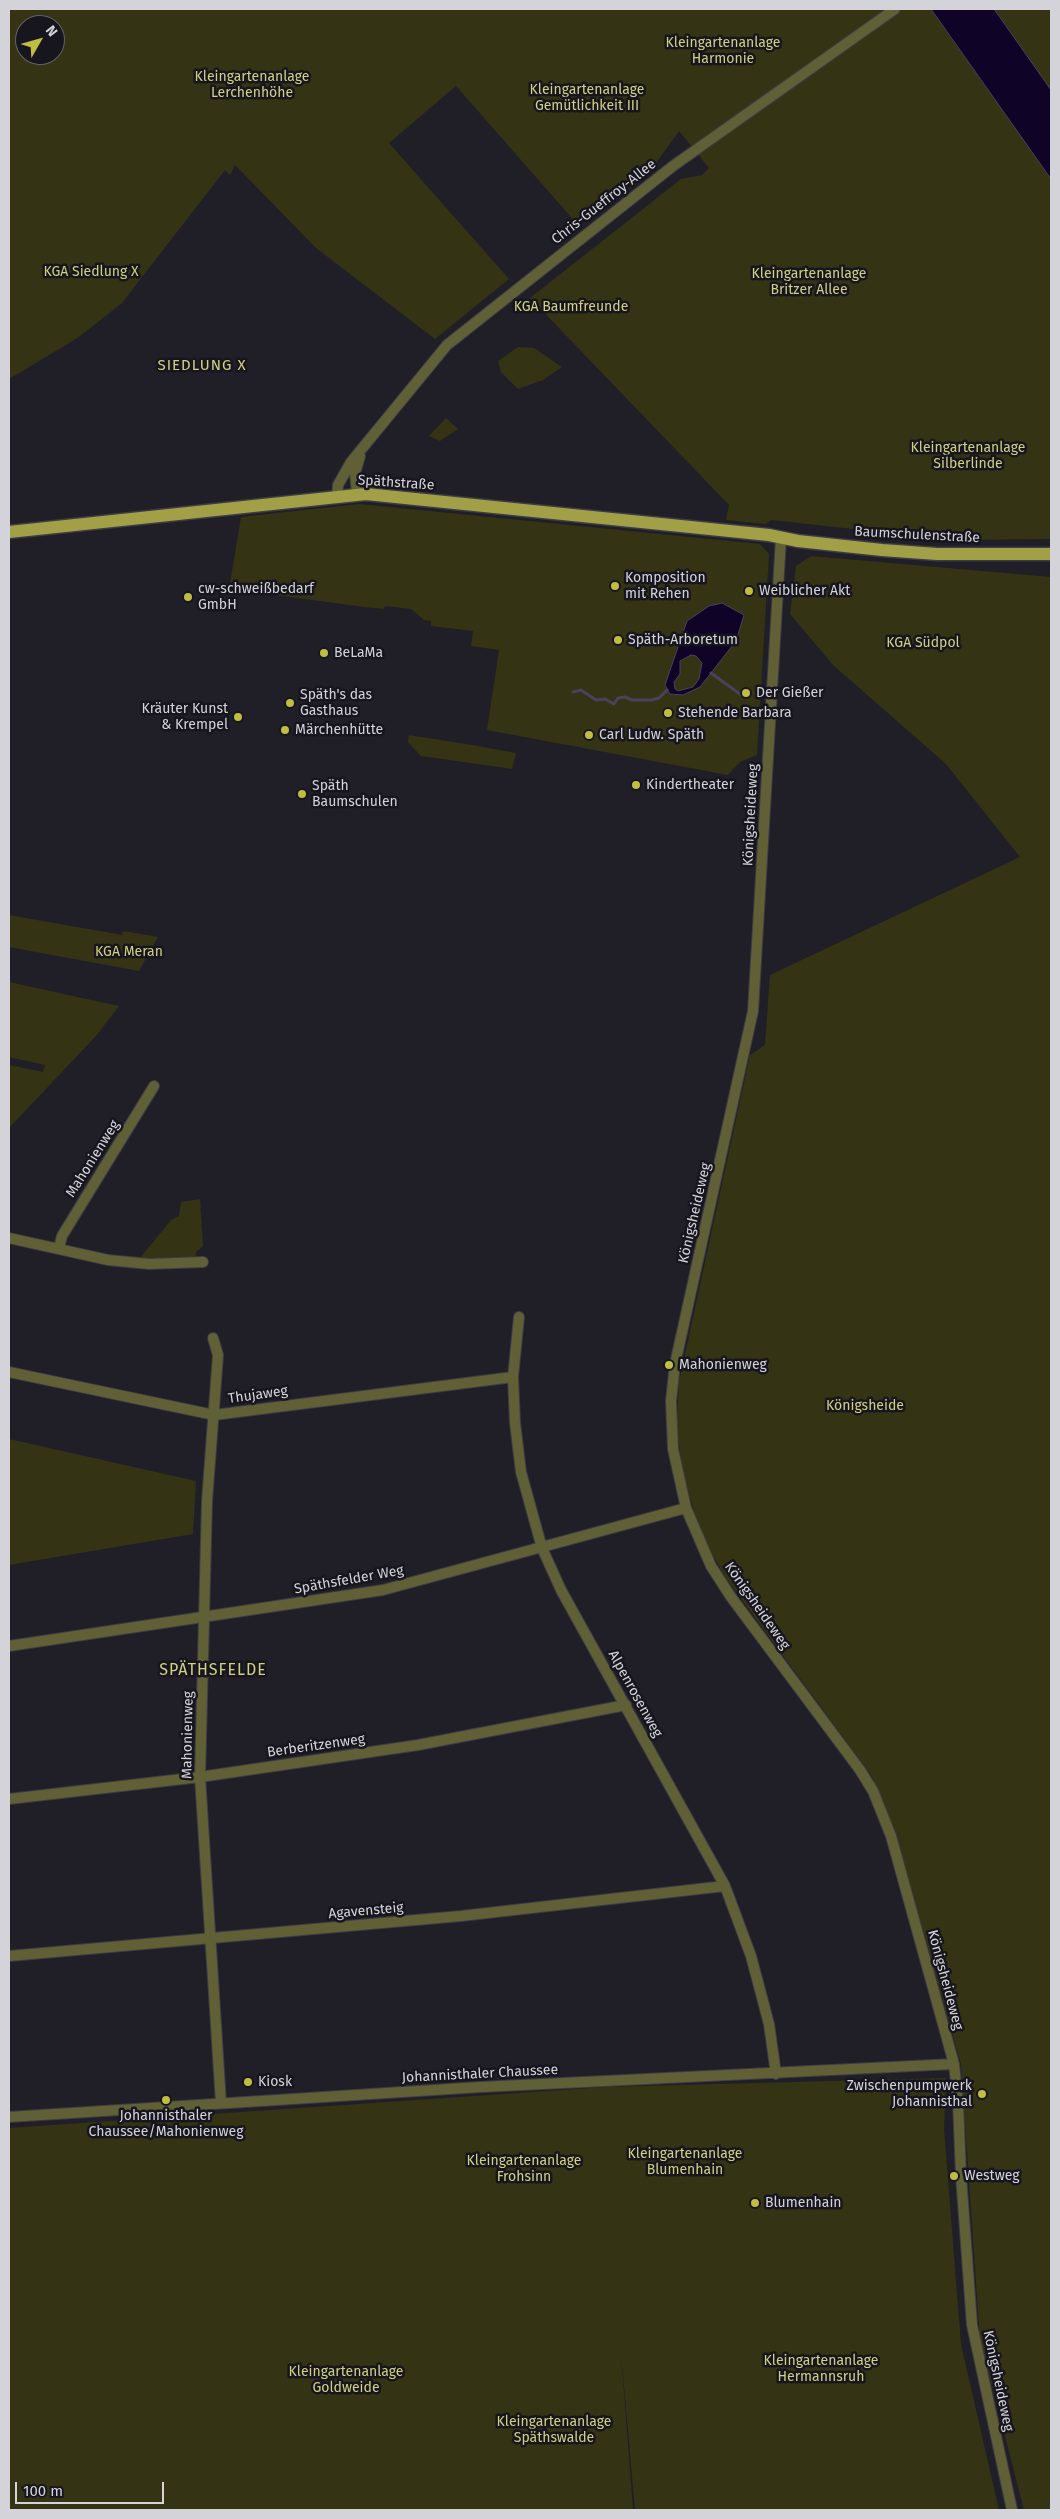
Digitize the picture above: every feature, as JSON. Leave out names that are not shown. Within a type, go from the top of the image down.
[{"type":"main road","name":"Späthstraße","points":[[9,532],[357,494],[781,538]]},
{"type":"main road","name":"Baumschulenstraße","points":[[781,538],[811,543],[917,553],[1051,554]]},
{"type":"street","name":"Chris-Gueffroy-Allee","points":[[337,496],[338,485],[351,462],[447,345],[672,166],[895,9]]},
{"type":"street","name":"Chris-Gueffroy-Allee","points":[[357,494],[355,473],[361,452]]},
{"type":"street","name":"Königsheideweg","points":[[781,538],[753,1011],[680,1342],[673,1384],[673,1449],[686,1508],[700,1543],[727,1591],[873,1790],[896,1854],[954,2064],[958,2100],[961,2176],[972,2325],[1012,2510]]},
{"type":"street","name":"Mahonienweg","points":[[58,1248],[62,1236],[154,1086]]},
{"type":"street","points":[[9,1238],[108,1260],[148,1264],[203,1262]]},
{"type":"street","name":"Alpenrosenweg","points":[[519,1317],[514,1376],[515,1424],[521,1472],[542,1548],[561,1590],[725,1886],[751,1956],[769,2024],[776,2074]]},
{"type":"street","name":"Mahonienweg","points":[[213,1338],[218,1354],[207,1501],[200,1777],[221,2103]]},
{"type":"street","name":"Thujaweg","points":[[9,1372],[214,1414],[514,1376]]},
{"type":"street","name":"Späthsfelder Weg","points":[[9,1646],[383,1590],[686,1508]]},
{"type":"street","name":"Berberitzenweg","points":[[9,1799],[200,1777],[418,1745],[626,1705]]},
{"type":"street","name":"Agavensteig","points":[[9,1956],[461,1916],[725,1886]]},
{"type":"street","name":"Johannisthaler Chaussee","points":[[9,2118],[481,2087],[954,2064]]},
{"type":"green space","points":[[9,9],[931,9],[1051,179],[1051,539],[954,540],[771,520],[766,524],[726,520],[729,505],[530,298],[681,179],[702,175],[709,168],[679,131],[654,166],[578,225],[456,86],[389,143],[509,279],[435,339],[316,248],[235,165],[230,175],[225,170],[122,303],[79,337],[9,379]]},
{"type":"green space","points":[[994,9],[1051,9],[1051,90]]},
{"type":"green space","points":[[518,347],[534,348],[562,367],[543,380],[518,389],[501,372],[498,361]]},
{"type":"green space","points":[[446,418],[458,429],[440,441],[429,436]]},
{"type":"green space","name":"Späth-Arboretum","points":[[359,504],[760,544],[769,554],[757,755],[740,762],[728,775],[487,730],[499,650],[471,646],[473,631],[431,626],[431,621],[424,620],[411,609],[385,606],[384,609],[365,607],[229,589],[241,517]]},
{"type":"green space","name":"Königsheide","points":[[811,556],[1051,577],[1051,2510],[1024,2510],[980,2339],[961,2064],[895,1830],[871,1775],[726,1578],[708,1547],[695,1516],[681,1463],[677,1422],[679,1382],[750,1055],[765,1045],[770,975],[1020,857],[946,764],[833,665],[790,614],[796,566]]},
{"type":"green space","points":[[409,735],[516,753],[512,769],[421,756],[408,742]]},
{"type":"green space","name":"KGA Meran","points":[[9,915],[122,935],[123,931],[158,937],[139,971],[9,947]]},
{"type":"green space","points":[[9,982],[119,1006],[96,1036],[9,1128],[9,1065],[43,1072],[45,1065],[9,1057]]},
{"type":"green space","points":[[200,1199],[203,1246],[196,1252],[195,1259],[140,1258],[171,1220],[179,1216],[181,1202]]},
{"type":"green space","points":[[9,1439],[196,1481],[193,1534],[9,1565]]},
{"type":"green space","points":[[946,2078],[944,2129],[961,2344],[999,2510],[635,2510],[621,2352],[633,2510],[9,2510],[9,2128],[605,2087]]},
{"type":"shaded area","points":[[931,9],[994,9],[1051,90],[1051,179]]},
{"type":"shaded area","points":[[722,603],[744,615],[736,641],[700,687],[683,695],[670,694],[665,685],[687,621],[709,606]],"holes":[[[691,655],[696,656],[702,663],[699,679],[693,687],[678,691],[675,689],[674,682],[680,674],[680,661]]]},
{"type":"waterway","points":[[711,673],[744,697]]},
{"type":"waterway","points":[[573,692],[581,690],[596,700],[605,699],[614,704],[618,698],[625,697],[632,700],[652,700],[659,698],[667,690]]},
{"type":"place","name":"Komposition mit Rehen","points":[[615,586]]},
{"type":"place","name":"Weiblicher Akt","points":[[749,591]]},
{"type":"place","name":"cw-schweißbedarf GmbH","points":[[188,597]]},
{"type":"place","name":"Späth-Arboretum","points":[[618,640]]},
{"type":"place","name":"BeLaMa","points":[[324,653]]},
{"type":"place","name":"Der Gießer","points":[[746,693]]},
{"type":"place","name":"Späth's das Gasthaus","points":[[290,703]]},
{"type":"place","name":"Stehende Barbara","points":[[668,713]]},
{"type":"place","name":"Kräuter Kunst & Krempel","points":[[238,717]]},
{"type":"place","name":"Märchenhütte","points":[[285,730]]},
{"type":"place","name":"Carl Ludw. Späth","points":[[589,735]]},
{"type":"place","name":"Kindertheater","points":[[636,785]]},
{"type":"place","name":"Späth Baumschulen","points":[[302,794]]},
{"type":"place","name":"Mahonienweg","points":[[669,1365]]},
{"type":"place","name":"Kiosk","points":[[248,2082]]},
{"type":"place","name":"Zwischenpumpwerk Johannisthal","points":[[982,2094]]},
{"type":"place","name":"Johannisthaler Chaussee/Mahonienweg","points":[[166,2100]]},
{"type":"place","name":"Westweg","points":[[954,2176]]},
{"type":"place","name":"Blumenhain","points":[[755,2203]]},
{"type":"district","name":"SIEDLUNG X","points":[[202,366]]},
{"type":"district","name":"SPÄTHSFELDE","points":[[213,1671]]},
{"type":"park label","name":"Kleingartenanlage Harmonie","points":[[723,52]]},
{"type":"park label","name":"Kleingartenanlage Lerchenhöhe","points":[[252,86]]},
{"type":"park label","name":"Kleingartenanlage Gemütlichkeit III","points":[[587,98]]},
{"type":"park label","name":"KGA Siedlung X","points":[[91,272]]},
{"type":"park label","name":"Kleingartenanlage Britzer Allee","points":[[809,282]]},
{"type":"park label","name":"KGA Baumfreunde","points":[[571,307]]},
{"type":"park label","name":"Kleingartenanlage Silberlinde","points":[[968,456]]},
{"type":"park label","name":"KGA Südpol","points":[[923,643]]},
{"type":"park label","name":"Kleingartenanlage Blumenhain","points":[[685,2162]]},
{"type":"park label","name":"Kleingartenanlage Frohsinn","points":[[524,2170]]},
{"type":"park label","name":"Kleingartenanlage Hermannsruh","points":[[821,2370]]},
{"type":"park label","name":"Kleingartenanlage Goldweide","points":[[346,2380]]},
{"type":"park label","name":"Kleingartenanlage Späthswalde","points":[[554,2430]]}]
